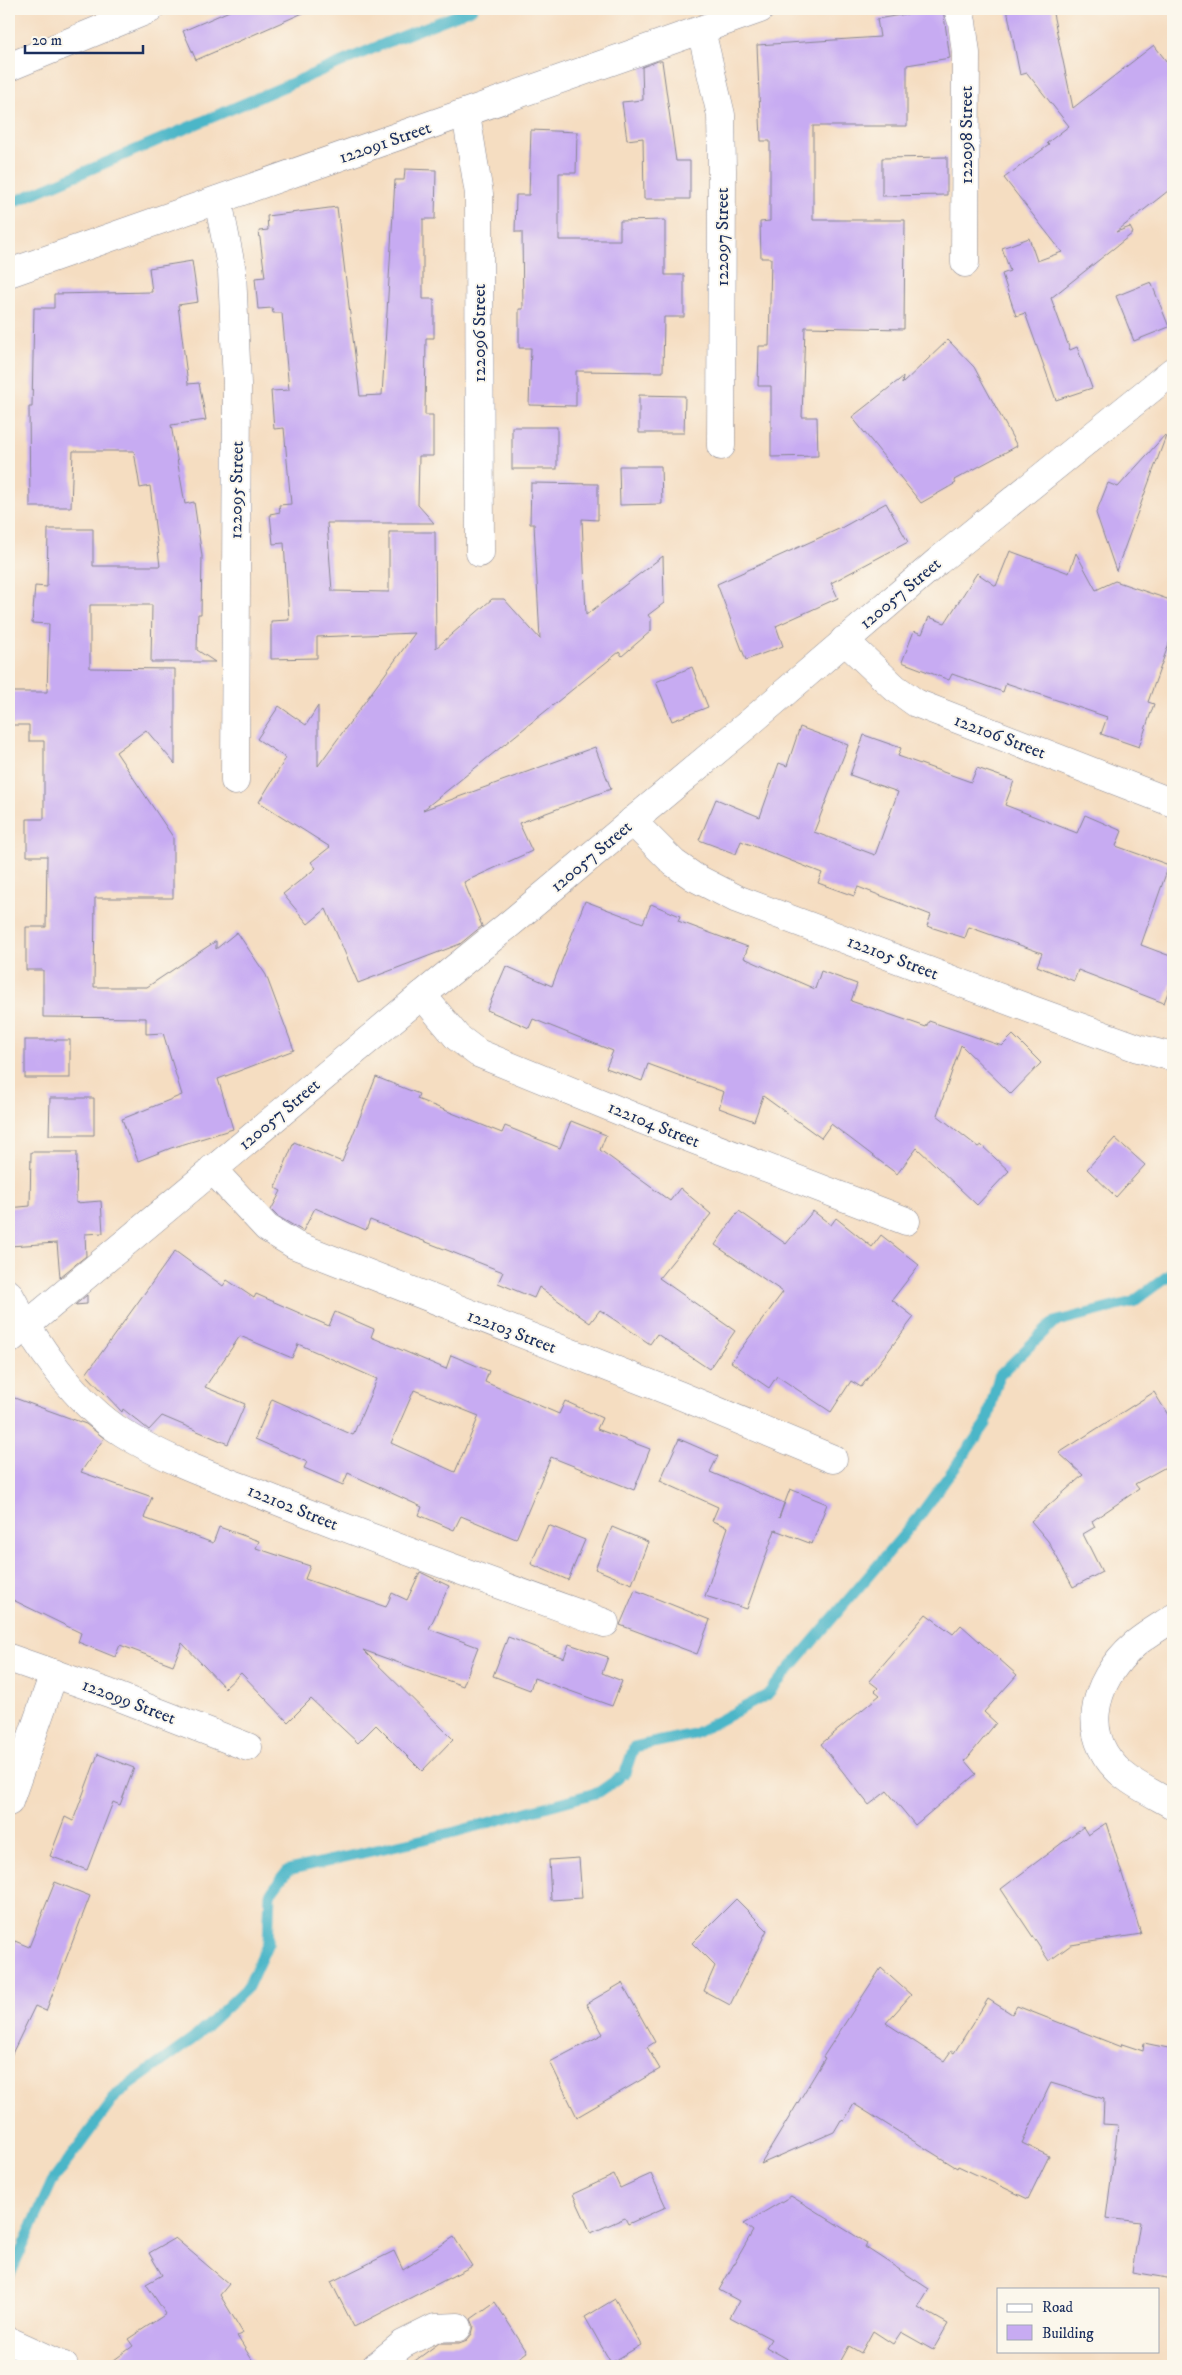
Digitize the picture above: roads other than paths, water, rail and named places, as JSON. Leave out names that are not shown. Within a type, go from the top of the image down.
[{"type":"street","points":[[9,67],[150,9]]},
{"type":"street","name":"122091 Street","points":[[9,273],[466,114],[589,67],[760,9]]},
{"type":"street","name":"122098 Street","points":[[958,9],[962,22],[966,53],[965,263]]},
{"type":"street","name":"122097 Street","points":[[701,30],[721,115],[721,446]]},
{"type":"street","name":"122096 Street","points":[[466,114],[479,194],[480,553]]},
{"type":"street","name":"122095 Street","points":[[218,200],[232,271],[238,384],[235,781]]},
{"type":"street","name":"120057 Street","points":[[17,1333],[212,1169],[632,822],[938,561],[1173,371]]},
{"type":"street","name":"122106 Street","points":[[844,640],[895,688],[916,703],[1173,803]]},
{"type":"street","name":"122105 Street","points":[[632,822],[674,864],[736,899],[1138,1048],[1173,1056]]},
{"type":"street","name":"122104 Street","points":[[422,995],[457,1037],[478,1053],[659,1126],[906,1221]]},
{"type":"street","name":"122103 Street","points":[[212,1169],[267,1228],[295,1245],[725,1413],[833,1459]]},
{"type":"street","name":"122102 Street","points":[[9,1294],[17,1333],[66,1380],[94,1411],[122,1433],[160,1453],[369,1538],[605,1623]]},
{"type":"street","points":[[1173,1618],[1135,1644],[1111,1672],[1094,1712],[1095,1734],[1115,1766],[1130,1780],[1173,1804]]},
{"type":"street","name":"122099 Street","points":[[9,1658],[54,1673],[248,1747]]},
{"type":"street","points":[[9,1802],[54,1673]]},
{"type":"street","points":[[376,2366],[402,2344],[435,2328],[458,2327]]},
{"type":"street","points":[[9,2341],[64,2366]]},
{"type":"waterway","points":[[9,204],[393,40],[472,9]]},
{"type":"waterway","points":[[625,1773],[634,1747],[694,1734],[767,1695],[918,1518],[986,1424],[999,1376],[1054,1322],[1133,1302],[1173,1272]]},
{"type":"waterway","points":[[9,2277],[52,2182],[118,2093],[193,2039],[248,1987],[268,1943],[270,1894],[288,1870],[455,1832],[599,1792],[619,1778]]}]
